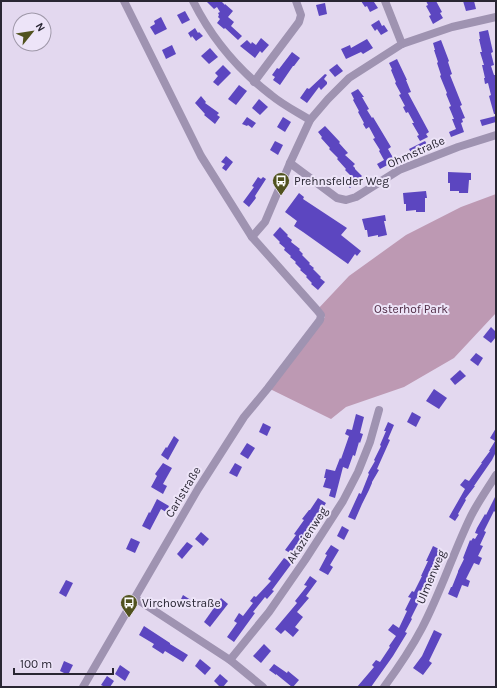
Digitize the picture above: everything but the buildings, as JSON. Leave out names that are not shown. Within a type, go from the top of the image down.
[{"type":"street","points":[[124,1],[201,156],[252,237],[265,222],[310,120],[349,78],[402,44],[452,27],[496,17]]},
{"type":"street","points":[[193,1],[201,17],[220,46],[238,66],[254,82],[272,96],[310,120]]},
{"type":"street","points":[[254,82],[299,22],[301,15],[296,1]]},
{"type":"street","points":[[385,1],[402,44]]},
{"type":"street","name":"Ohmstraße","points":[[290,163],[337,198],[346,200],[356,197],[399,170],[458,147],[496,135]]},
{"type":"street","name":"Carlstraße","points":[[83,687],[198,489],[244,417],[320,320],[321,315],[317,310],[252,237]]},
{"type":"street","name":"Akazienweg","points":[[230,660],[269,612],[343,502],[358,472],[370,442],[379,410]]},
{"type":"street","name":"Ulmenweg","points":[[384,687],[408,654],[422,628],[471,515],[496,475]]},
{"type":"street","points":[[135,598],[230,660],[263,687]]},
{"type":"green space","name":"Osterhof Park","points":[[496,194],[496,313],[454,358],[404,387],[346,407],[331,419],[268,388],[325,317],[317,310],[349,276],[406,235],[461,207]]},
{"type":"place","name":"Prehnsfelder Weg","points":[[281,196]]},
{"type":"place","name":"Virchowstraße","points":[[129,618]]}]
